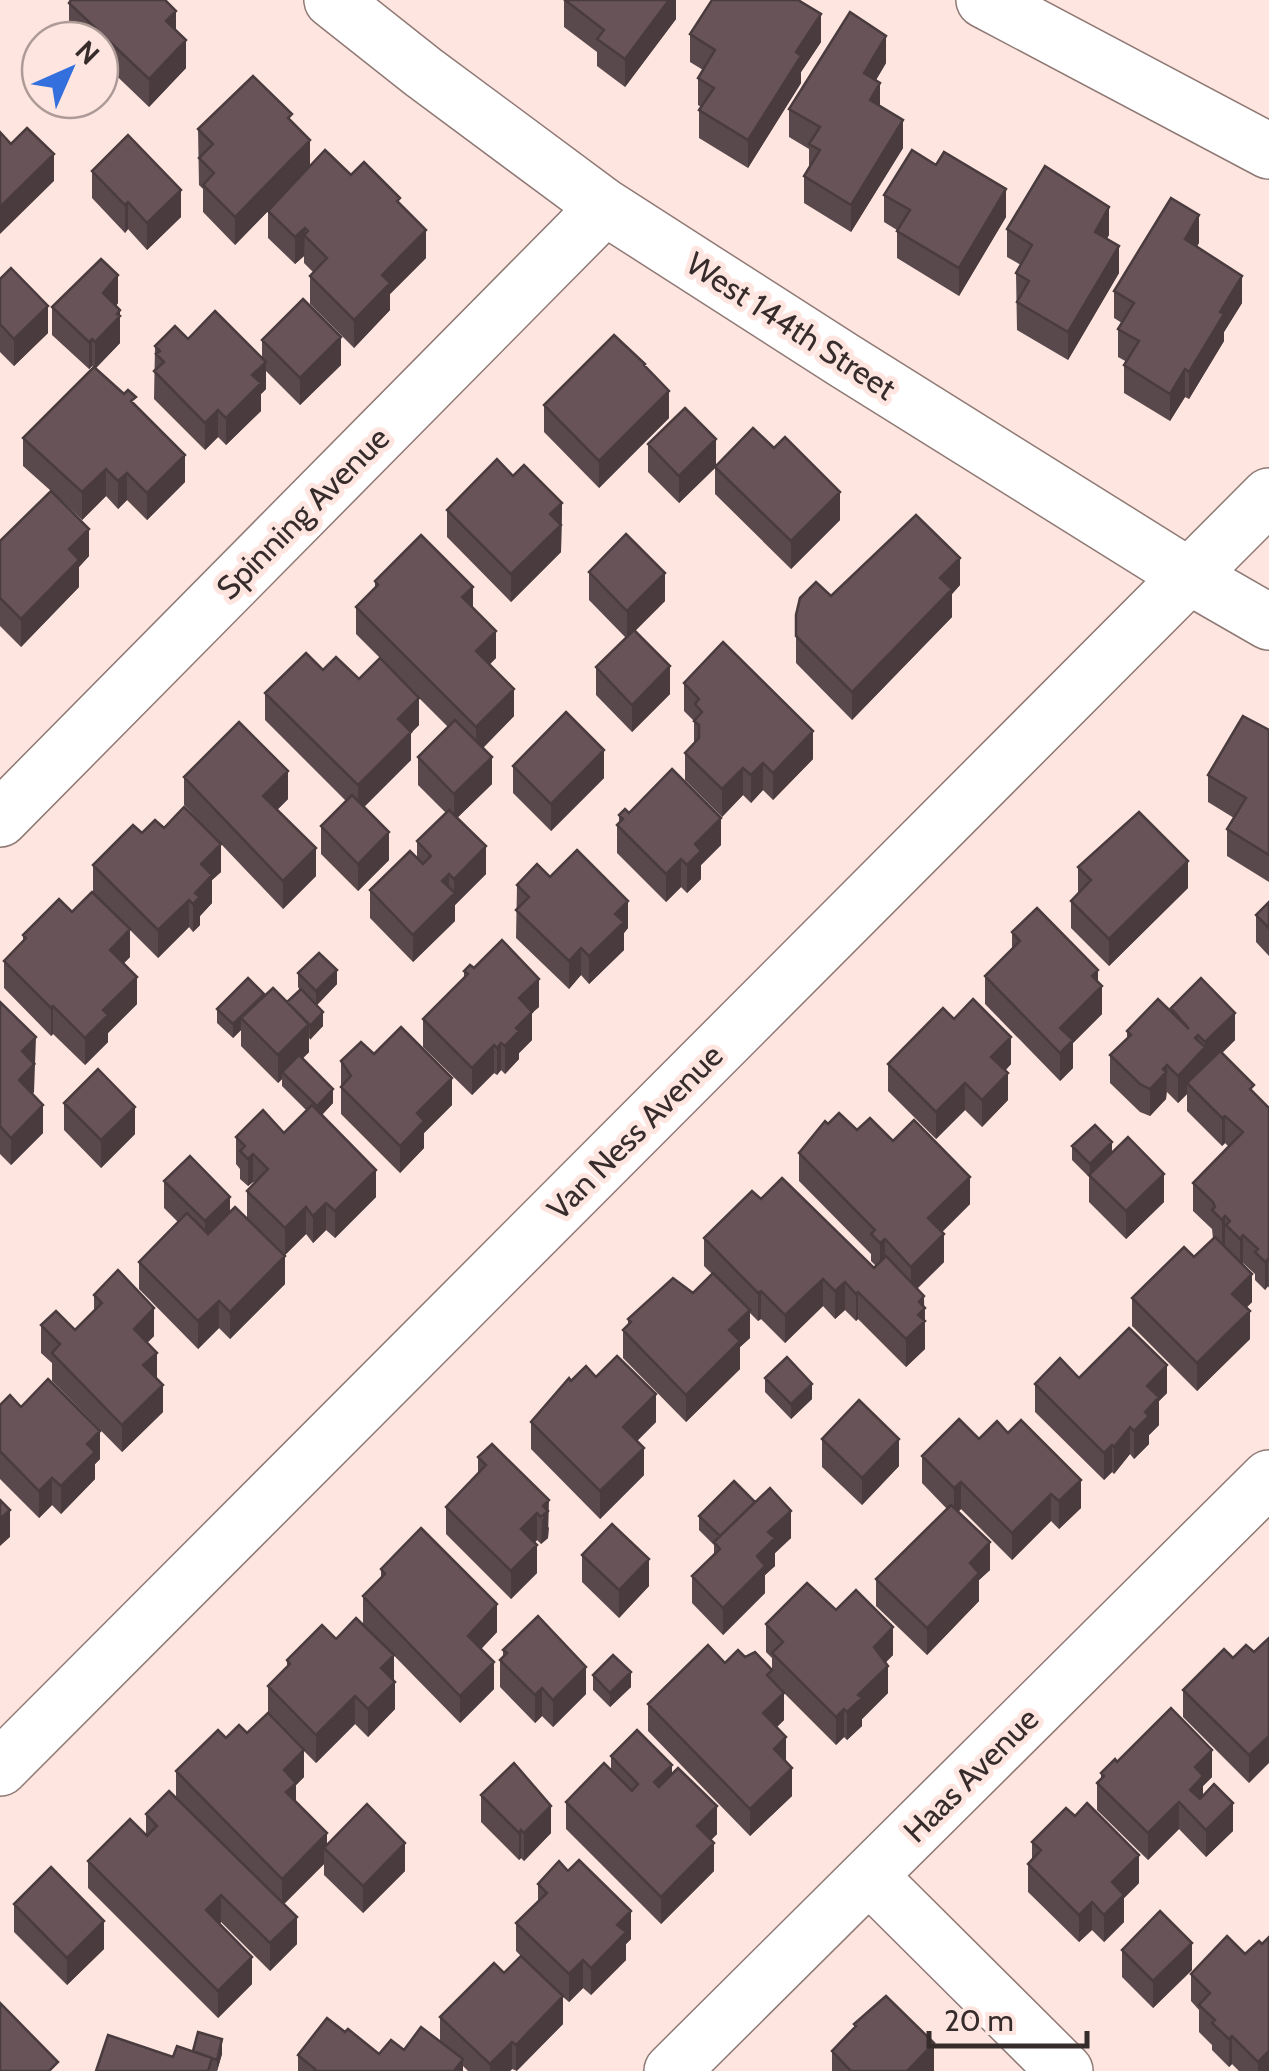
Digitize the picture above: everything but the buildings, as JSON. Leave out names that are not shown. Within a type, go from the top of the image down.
[{"type":"street","name":"West 144th Street","points":[[332,0],[605,207],[1189,576],[1269,622]]},
{"type":"street","points":[[984,0],[1269,150]]},
{"type":"street","name":"Spinning Avenue","points":[[0,819],[605,207]]},
{"type":"street","name":"Van Ness Avenue","points":[[0,1768],[1269,496]]},
{"type":"street","name":"Haas Avenue","points":[[672,2071],[1269,1478]]},
{"type":"street","points":[[870,1876],[1065,2071]]}]
